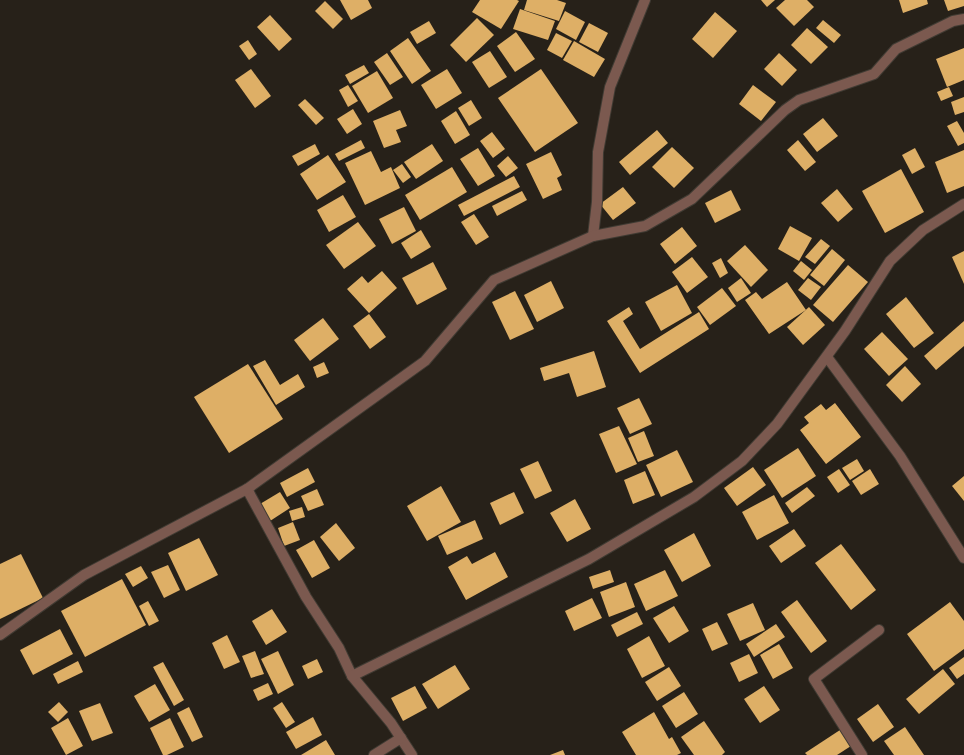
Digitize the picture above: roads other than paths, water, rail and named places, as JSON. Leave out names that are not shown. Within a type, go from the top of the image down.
[{"type":"street","points":[[593,236],[597,202],[598,152],[610,87],[645,0]]},
{"type":"street","points":[[0,635],[84,575],[247,489],[425,361],[494,280],[593,236],[646,226],[692,199],[785,110],[800,100],[874,74],[896,49],[953,21],[964,19]]},
{"type":"street","points":[[352,676],[589,559],[694,497],[742,462],[777,424],[827,357],[845,332],[890,261],[923,230],[964,204]]},
{"type":"street","points":[[827,357],[900,456],[964,558]]},
{"type":"street","points":[[247,489],[306,598],[339,648],[352,676],[391,723],[412,755]]},
{"type":"street","points":[[862,755],[814,679],[879,630]]},
{"type":"street","points":[[374,755],[401,738]]}]
